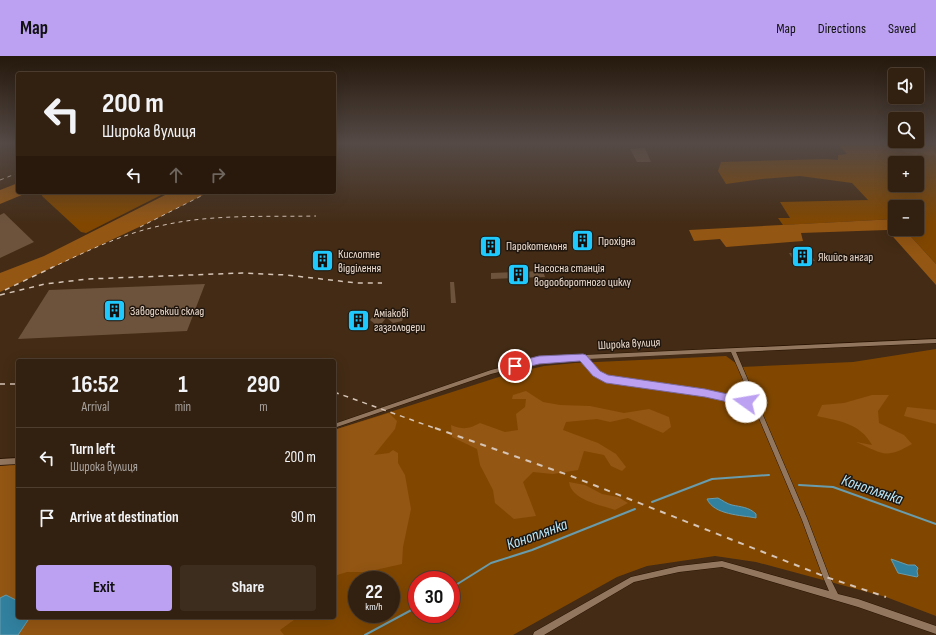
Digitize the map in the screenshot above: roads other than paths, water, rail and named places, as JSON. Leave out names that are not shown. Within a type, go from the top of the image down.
[{"type":"street","name":"Широка вулиця","points":[[336,425],[491,372],[539,360],[936,341]]},
{"type":"street","points":[[733,350],[761,414],[835,596]]},
{"type":"street","points":[[583,357],[596,374],[606,379],[705,393],[746,402],[761,414]]},
{"type":"street","points":[[0,462],[16,461]]},
{"type":"street","points":[[537,635],[633,579],[679,569],[722,564],[835,596],[896,615],[936,630]]},
{"type":"water","points":[[718,498],[726,503],[751,510],[756,514],[756,518],[722,511],[710,504],[707,499]]},
{"type":"water","points":[[891,559],[908,565],[915,565],[918,568],[918,576],[898,573]]},
{"type":"water","points":[[6,595],[16,600],[16,619],[29,619],[18,635],[0,635],[0,598]]},
{"type":"waterway","name":"Коноплянка","points":[[652,502],[712,479],[769,475]]},
{"type":"waterway","name":"Коноплянка","points":[[799,485],[833,487],[936,524]]},
{"type":"waterway","name":"Коноплянка","points":[[460,582],[491,563],[532,550],[635,509]]},
{"type":"waterway","name":"Коноплянка","points":[[365,635],[408,612]]},
{"type":"railway","points":[[0,180],[16,174]]},
{"type":"railway","points":[[140,227],[205,194]]},
{"type":"railway","points":[[51,268],[120,238],[149,228],[183,221],[259,216],[316,216]]},
{"type":"railway","points":[[5,290],[53,267]]},
{"type":"railway","points":[[0,295],[45,284],[88,279],[242,273],[286,275],[357,283],[382,283]]},
{"type":"railway","points":[[0,384],[16,384]]},
{"type":"railway","points":[[336,393],[437,429]]},
{"type":"railway","points":[[435,428],[571,476],[826,577],[886,597]]},
{"type":"place","name":"Прохідна","points":[[582,241]]},
{"type":"place","name":"Парокотельня","points":[[490,246]]},
{"type":"place","name":"Якийсь ангар","points":[[802,257]]},
{"type":"place","name":"Кислотне відділення","points":[[322,261]]},
{"type":"place","name":"Насосна станція водооборотного циклу","points":[[518,275]]},
{"type":"place","name":"Заводський склад","points":[[115,311]]},
{"type":"place","name":"Аміакові газгольдери","points":[[359,320]]}]
